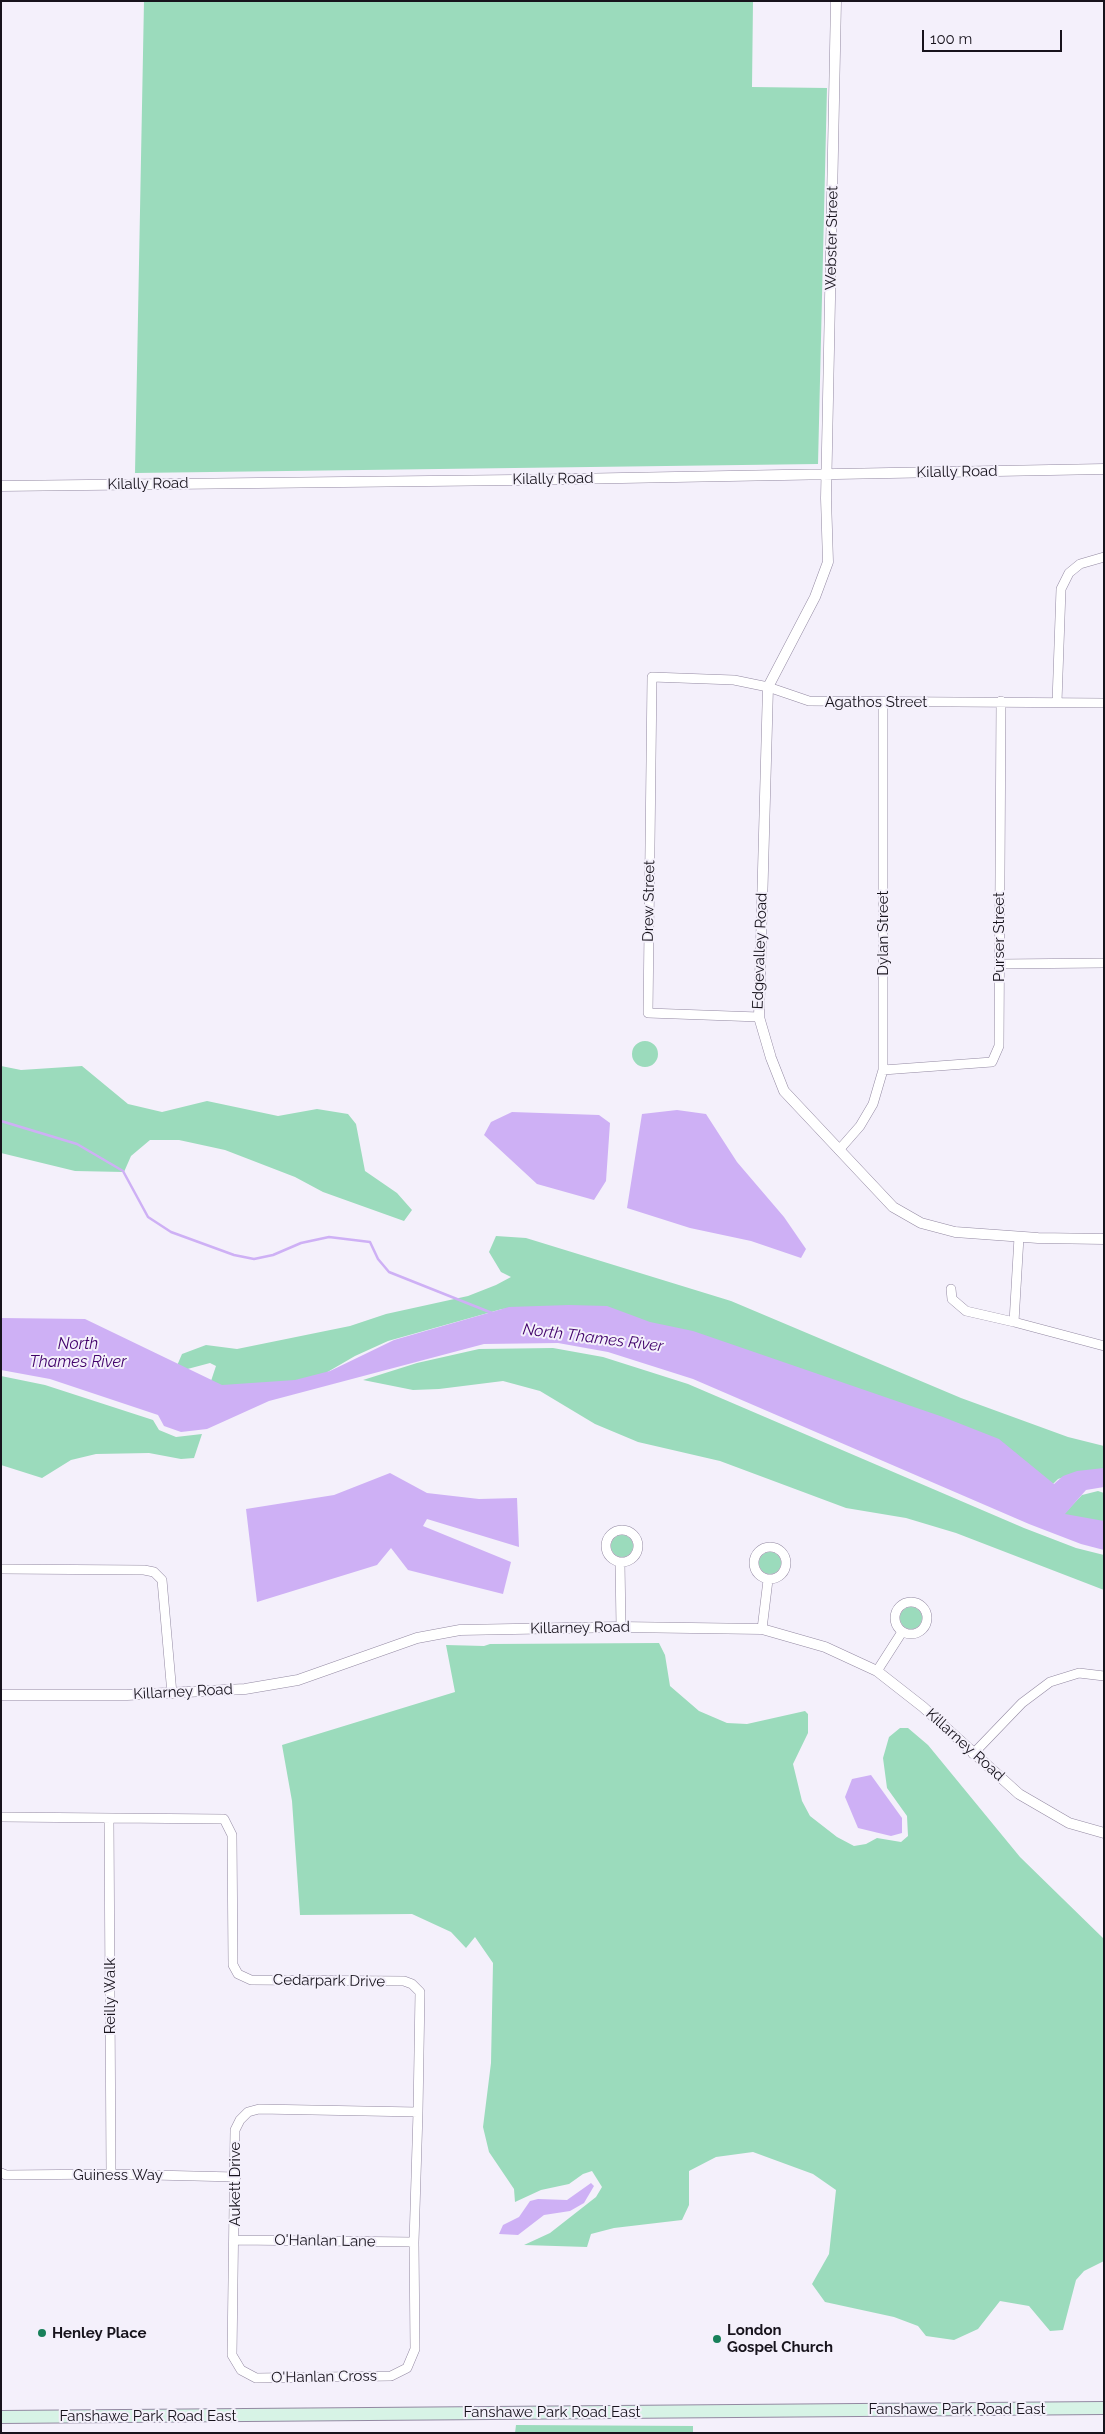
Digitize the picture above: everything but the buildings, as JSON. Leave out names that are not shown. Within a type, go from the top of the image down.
[{"type":"main road","name":"Fanshawe Park Road East","points":[[1,2417],[1104,2408]]},
{"type":"street","name":"Webster Street","points":[[828,474],[836,1]]},
{"type":"street","name":"Kilally Road","points":[[1,486],[1104,469]]},
{"type":"street","name":"Edgevalley Road","points":[[828,474],[828,562],[815,597],[768,687],[758,1017],[771,1058],[784,1091],[893,1207],[921,1223],[955,1232],[1104,1239]]},
{"type":"street","points":[[1057,702],[1061,589],[1069,573],[1080,564],[1104,557]]},
{"type":"street","name":"Agathos Street","points":[[652,677],[734,680],[768,687],[809,701],[1104,703]]},
{"type":"street","name":"Drew Street","points":[[652,677],[648,1013],[758,1017]]},
{"type":"street","name":"Purser Street","points":[[883,1070],[992,1062],[999,1046],[1000,701]]},
{"type":"street","name":"Dylan Street","points":[[839,1150],[860,1126],[872,1104],[883,1070],[883,702]]},
{"type":"street","points":[[999,964],[1104,963]]},
{"type":"street","points":[[1014,1322],[1019,1236]]},
{"type":"street","points":[[951,1289],[952,1299],[966,1311],[1104,1346]]},
{"type":"street","points":[[620,1562],[620,1627]]},
{"type":"street","points":[[1,1569],[144,1570],[154,1572],[162,1580],[172,1694]]},
{"type":"street","points":[[762,1629],[768,1580]]},
{"type":"street","name":"Killarney Road","points":[[1,1695],[172,1694],[245,1689],[298,1680],[417,1638],[460,1630],[620,1627],[762,1629],[825,1646],[877,1671],[923,1707],[973,1754],[1027,1799],[1069,1823],[1104,1833]]},
{"type":"street","points":[[877,1671],[902,1632]]},
{"type":"street","points":[[973,1754],[1022,1703],[1050,1682],[1079,1673],[1104,1676]]},
{"type":"street","name":"Cedarpark Drive","points":[[1,1817],[224,1819],[232,1835],[233,1965],[238,1974],[251,1980],[404,1981],[412,1984],[420,1992],[414,2242],[415,2349],[407,2368]]},
{"type":"street","name":"Reilly Walk","points":[[109,1818],[111,2174]]},
{"type":"street","name":"Aukett Drive","points":[[240,2370],[232,2355],[236,2177],[235,2130],[240,2120],[248,2112],[259,2109],[418,2112]]},
{"type":"street","name":"Guiness Way","points":[[1,2173],[6,2175],[111,2174],[236,2177]]},
{"type":"street","name":"O'Hanlan Lane","points":[[235,2240],[414,2242]]},
{"type":"street","name":"O'Hanlan Cross","points":[[240,2370],[256,2378],[391,2376],[407,2368]]},
{"type":"green space","points":[[144,1],[753,1],[752,87],[827,88],[818,464],[135,473]]},
{"type":"green space","points":[[645,1041],[654,1045],[658,1054],[654,1063],[645,1067],[636,1063],[632,1054],[636,1045]]},
{"type":"green space","points":[[1,1066],[21,1070],[82,1066],[128,1104],[162,1112],[207,1101],[278,1116],[317,1109],[348,1114],[356,1124],[365,1171],[397,1193],[412,1210],[404,1221],[323,1192],[295,1177],[225,1150],[179,1140],[150,1140],[131,1156],[124,1172],[75,1171],[1,1153]]},
{"type":"green space","points":[[496,1236],[526,1238],[731,1301],[961,1398],[1068,1437],[1104,1446],[1104,1472],[1073,1474],[1058,1479],[1050,1487],[565,1306],[502,1309],[388,1341],[355,1356],[324,1374],[290,1383],[218,1388],[211,1381],[216,1366],[210,1363],[180,1371],[176,1368],[182,1354],[206,1345],[237,1349],[350,1326],[386,1314],[468,1296],[496,1285],[511,1277],[501,1272],[489,1252]]},
{"type":"green space","points":[[553,1348],[603,1357],[688,1384],[1024,1528],[1076,1548],[1104,1555],[1104,1590],[956,1533],[906,1518],[846,1508],[720,1461],[638,1442],[595,1424],[540,1391],[503,1381],[439,1389],[413,1390],[363,1380],[417,1363],[479,1349]]},
{"type":"green space","points":[[1,1376],[45,1385],[153,1420],[159,1430],[176,1437],[202,1434],[194,1458],[181,1459],[149,1453],[96,1454],[71,1460],[42,1478],[1,1465]]},
{"type":"green space","points":[[1098,1491],[1104,1493],[1104,1525],[1060,1518],[1082,1495]]},
{"type":"green space","points":[[622,1535],[630,1538],[633,1546],[630,1554],[622,1557],[614,1554],[611,1546],[614,1538]]},
{"type":"green space","points":[[770,1552],[778,1555],[781,1563],[778,1571],[770,1574],[762,1571],[759,1563],[762,1555]]},
{"type":"green space","points":[[911,1607],[919,1610],[922,1618],[919,1626],[911,1629],[903,1626],[900,1618],[903,1610]]},
{"type":"green space","points":[[659,1643],[665,1655],[670,1686],[699,1711],[727,1723],[747,1724],[805,1711],[808,1714],[808,1733],[793,1764],[802,1801],[810,1816],[837,1837],[854,1846],[866,1844],[877,1838],[901,1842],[908,1836],[907,1816],[887,1788],[883,1758],[889,1737],[900,1728],[908,1728],[928,1745],[1020,1857],[1104,1939],[1104,2261],[1084,2271],[1076,2280],[1063,2330],[1050,2331],[1029,2306],[1000,2301],[978,2329],[954,2340],[926,2336],[918,2326],[894,2317],[825,2302],[812,2284],[829,2254],[836,2190],[813,2174],[753,2152],[716,2157],[689,2171],[689,2205],[682,2220],[614,2228],[591,2234],[587,2247],[524,2245],[550,2233],[596,2197],[602,2187],[592,2171],[583,2174],[569,2184],[541,2190],[515,2202],[514,2189],[489,2152],[483,2127],[491,2063],[493,1963],[475,1937],[466,1948],[451,1932],[412,1914],[300,1915],[292,1801],[282,1745],[455,1692],[446,1645]]},
{"type":"green space","points":[[516,2425],[693,2426],[693,2433],[515,2433]]},
{"type":"water","points":[[677,1110],[706,1114],[737,1162],[784,1217],[806,1249],[801,1258],[751,1241],[690,1228],[627,1208],[642,1114]]},
{"type":"water","points":[[512,1112],[599,1115],[610,1123],[606,1181],[594,1200],[537,1184],[484,1135],[491,1122]]},
{"type":"water","name":"North Thames River","points":[[607,1306],[650,1322],[693,1331],[943,1417],[999,1439],[1054,1484],[1063,1476],[1077,1471],[1104,1468],[1104,1487],[1086,1490],[1065,1514],[1104,1521],[1104,1550],[1081,1544],[1029,1524],[693,1379],[608,1352],[558,1343],[484,1344],[269,1401],[207,1429],[181,1432],[164,1426],[158,1415],[50,1379],[1,1370],[1,1318],[85,1319],[222,1385],[295,1380],[330,1371],[394,1340],[509,1307]]},
{"type":"water","points":[[390,1473],[427,1493],[479,1499],[517,1498],[519,1547],[427,1519],[423,1526],[511,1562],[503,1594],[408,1570],[391,1548],[377,1565],[257,1602],[246,1509],[334,1495]]},
{"type":"water","points":[[871,1775],[902,1818],[902,1833],[891,1836],[858,1828],[845,1797],[852,1779]]},
{"type":"water","points":[[591,2183],[594,2186],[584,2203],[570,2211],[544,2215],[518,2235],[499,2234],[503,2225],[519,2217],[530,2201],[538,2199],[567,2200]]},
{"type":"waterway","points":[[1,1121],[77,1144],[123,1171],[148,1217],[171,1232],[234,1255],[254,1259],[273,1255],[301,1243],[329,1237],[370,1242],[378,1259],[389,1272],[492,1313]]},
{"type":"place","name":"Henley Place","points":[[42,2333]]},
{"type":"place","name":"London Gospel Church","points":[[717,2339]]}]
